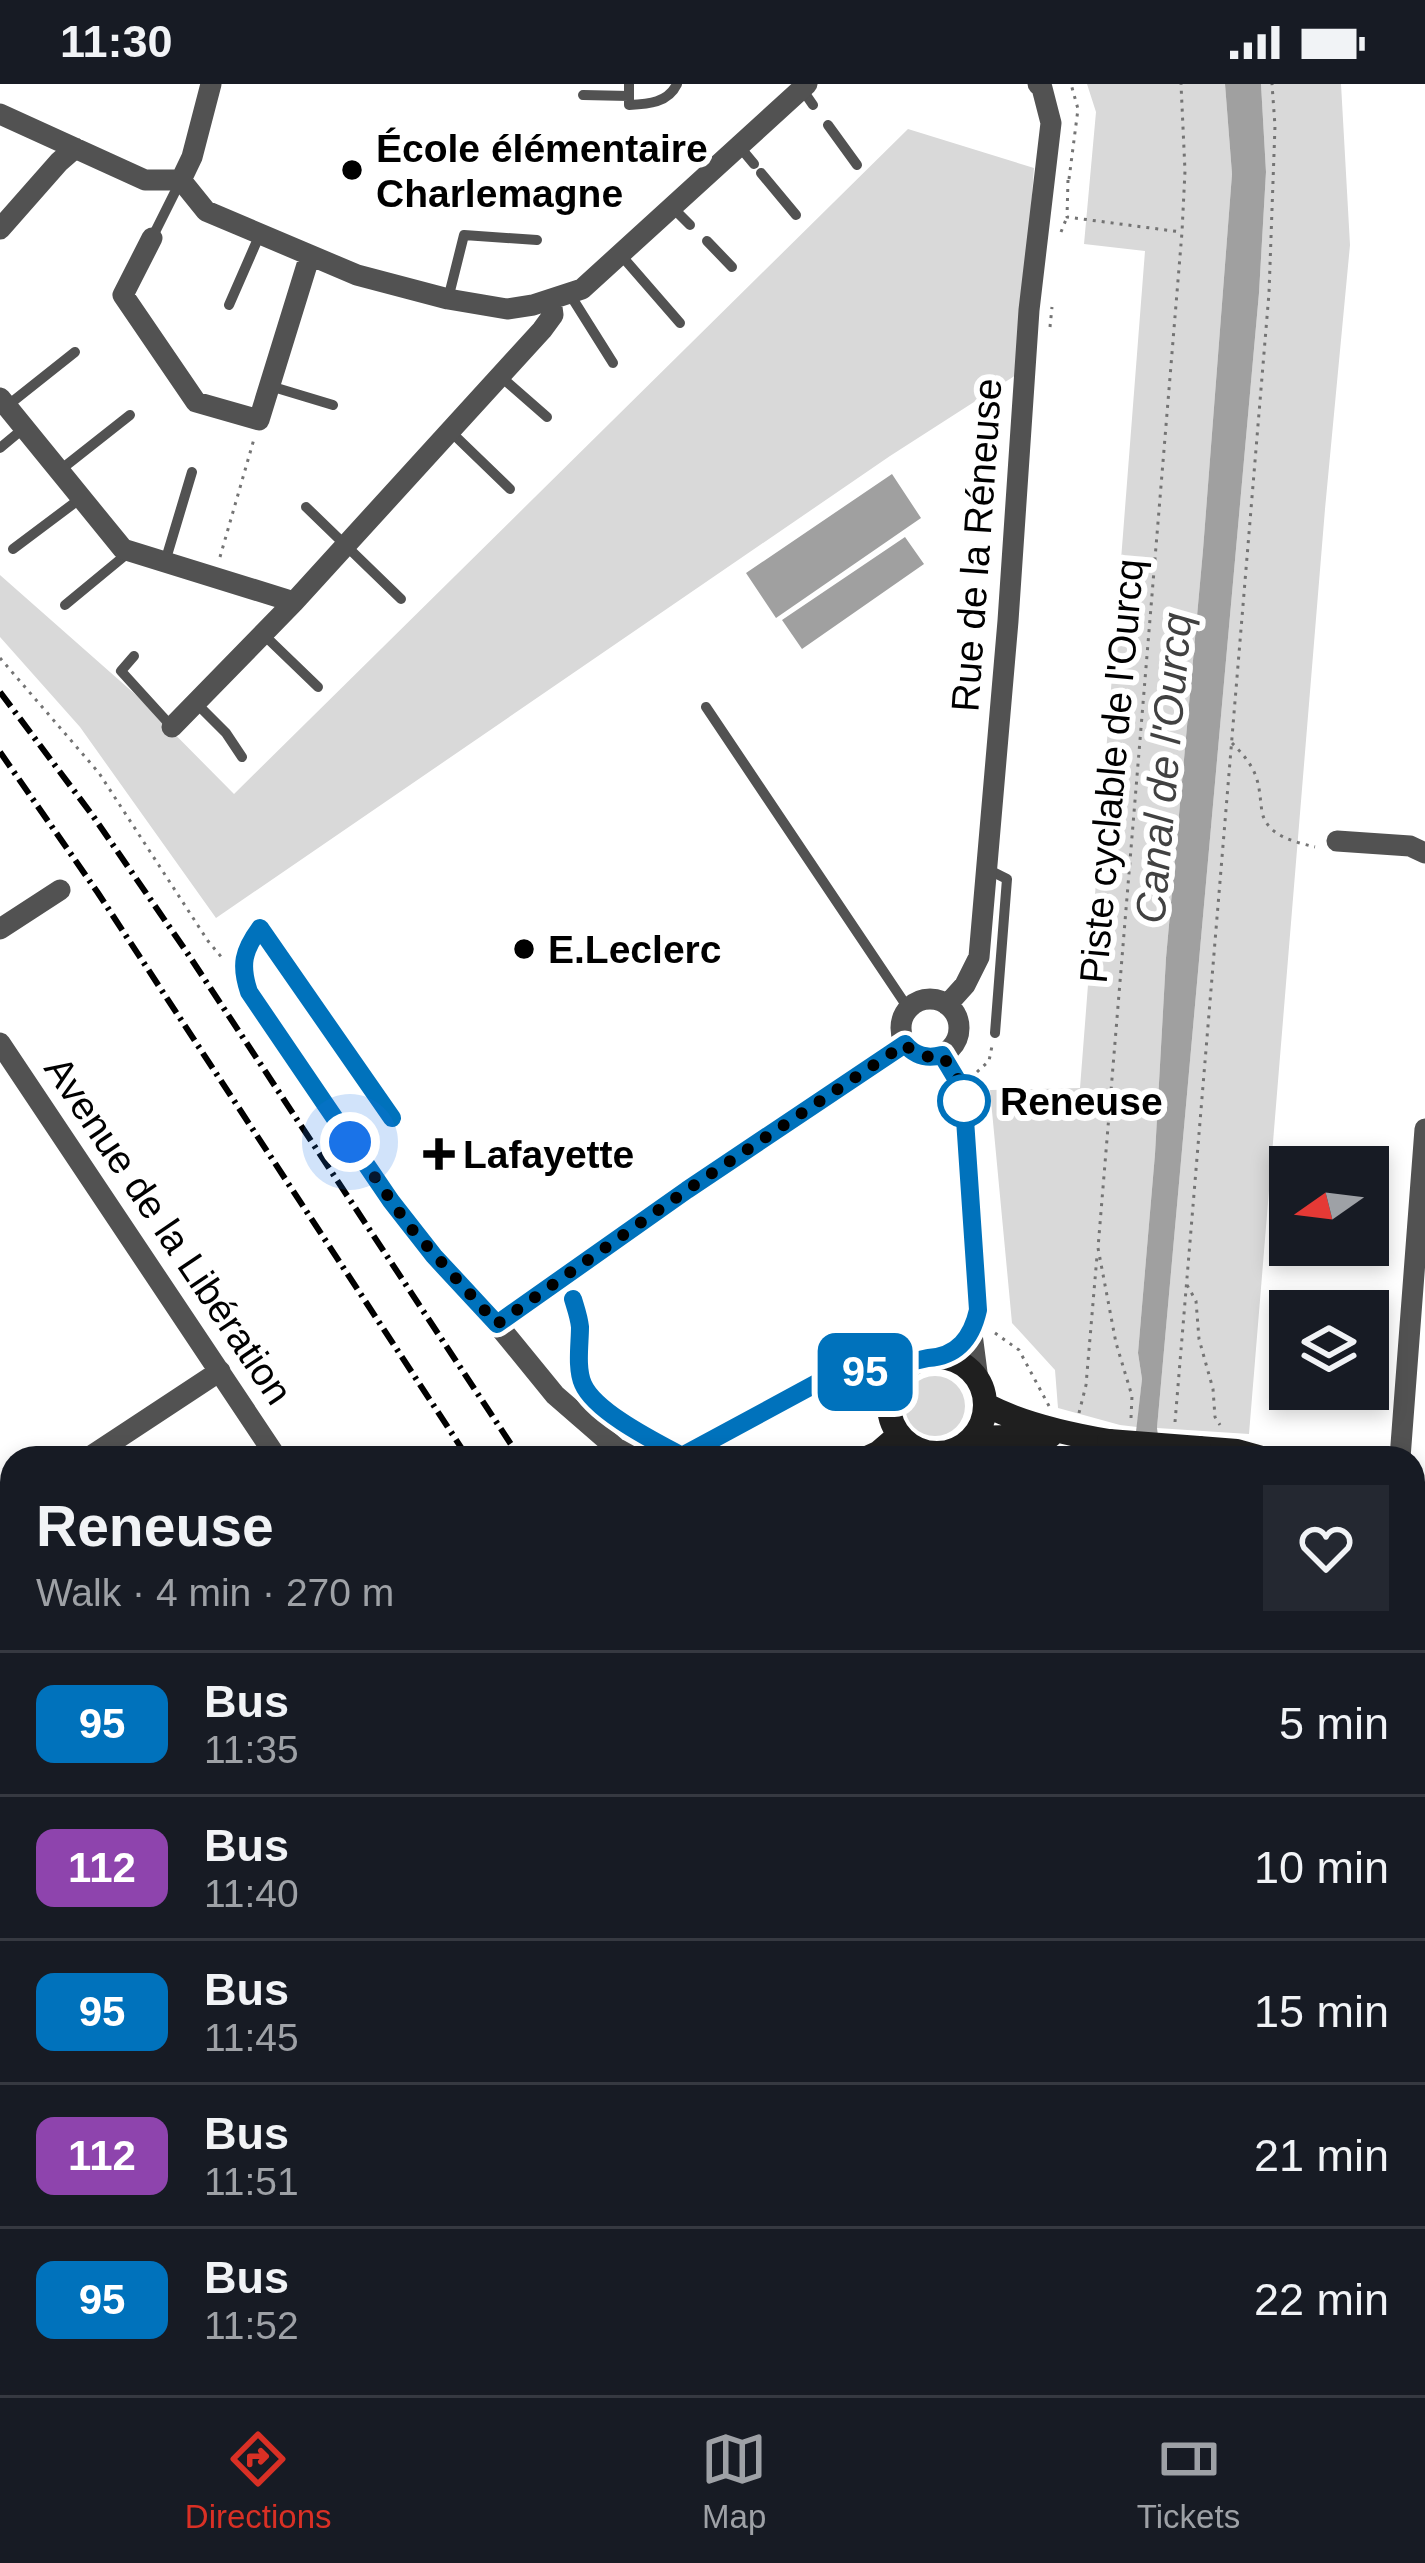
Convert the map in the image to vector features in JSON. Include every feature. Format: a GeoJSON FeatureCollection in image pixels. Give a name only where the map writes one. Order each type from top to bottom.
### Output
{"type":"FeatureCollection","features":[{"type":"Feature","properties":{"kind":"street"},"geometry":{"type":"LineString","coordinates":[[181,180],[192,157],[211,84]]}},
{"type":"Feature","properties":{"kind":"street","name":"Rue de la Réneuse"},"geometry":{"type":"LineString","coordinates":[[947,1005],[979,957],[1029,310],[1051,123],[1038,84]]}},
{"type":"Feature","properties":{"kind":"street"},"geometry":{"type":"LineString","coordinates":[[181,180],[206,212],[357,275],[507,309],[582,289],[672,207],[751,161],[808,93]]}},
{"type":"Feature","properties":{"kind":"street"},"geometry":{"type":"LineString","coordinates":[[0,114],[145,180],[181,180]]}},
{"type":"Feature","properties":{"kind":"street"},"geometry":{"type":"LineString","coordinates":[[0,230],[75,148]]}},
{"type":"Feature","properties":{"kind":"street"},"geometry":{"type":"LineString","coordinates":[[152,238],[124,295],[196,402],[259,420],[310,255]]}},
{"type":"Feature","properties":{"kind":"street"},"geometry":{"type":"LineString","coordinates":[[172,728],[542,330],[560,297]]}},
{"type":"Feature","properties":{"kind":"street"},"geometry":{"type":"LineString","coordinates":[[507,309],[526,346]]}},
{"type":"Feature","properties":{"kind":"street"},"geometry":{"type":"LineString","coordinates":[[4,402],[123,549],[294,602]]}},
{"type":"Feature","properties":{"kind":"street"},"geometry":{"type":"LineString","coordinates":[[1337,841],[1410,846],[1425,853]]}},
{"type":"Feature","properties":{"kind":"street"},"geometry":{"type":"LineString","coordinates":[[0,928],[60,890]]}},
{"type":"Feature","properties":{"kind":"street"},"geometry":{"type":"LineString","coordinates":[[392,1118],[260,928],[245,947],[242,962],[249,992],[373,1176],[434,1256],[555,1395],[614,1446]]}},
{"type":"Feature","properties":{"kind":"street"},"geometry":{"type":"LineString","coordinates":[[923,1000],[947,1005],[959,1031],[942,1055],[926,1057],[905,1044],[901,1026],[908,1008],[923,1000]]}},
{"type":"Feature","properties":{"kind":"street","name":"Avenue de la Libération"},"geometry":{"type":"LineString","coordinates":[[0,1042],[269,1446]]}},
{"type":"Feature","properties":{"kind":"street"},"geometry":{"type":"LineString","coordinates":[[942,1055],[963,1090],[983,1333],[983,1421],[973,1438],[960,1446]]}},
{"type":"Feature","properties":{"kind":"street"},"geometry":{"type":"LineString","coordinates":[[1401,1446],[1425,1129]]}},
{"type":"Feature","properties":{"kind":"street"},"geometry":{"type":"LineString","coordinates":[[943,1357],[983,1333]]}},
{"type":"Feature","properties":{"kind":"street"},"geometry":{"type":"LineString","coordinates":[[700,1446],[817,1383],[943,1357],[969,1369],[982,1392],[1005,1415],[1186,1446]]}},
{"type":"Feature","properties":{"kind":"street"},"geometry":{"type":"LineString","coordinates":[[889,1411],[893,1384],[914,1363]]}},
{"type":"Feature","properties":{"kind":"street"},"geometry":{"type":"LineString","coordinates":[[106,1446],[220,1371]]}},
{"type":"Feature","properties":{"kind":"street"},"geometry":{"type":"LineString","coordinates":[[851,1375],[889,1411],[898,1435],[911,1446]]}},
{"type":"Feature","properties":{"kind":"street"},"geometry":{"type":"LineString","coordinates":[[1034,1446],[1077,1427]]}},
{"type":"Feature","properties":{"kind":"street"},"geometry":{"type":"LineString","coordinates":[[886,1446],[898,1435]]}},
{"type":"Feature","properties":{"kind":"street"},"geometry":{"type":"LineString","coordinates":[[973,1438],[1025,1446]]}},
{"type":"Feature","properties":{"kind":"lane"},"geometry":{"type":"LineString","coordinates":[[583,95],[662,100],[677,84]]}},
{"type":"Feature","properties":{"kind":"lane"},"geometry":{"type":"LineString","coordinates":[[829,125],[857,164]]}},
{"type":"Feature","properties":{"kind":"lane"},"geometry":{"type":"LineString","coordinates":[[751,161],[796,215]]}},
{"type":"Feature","properties":{"kind":"lane"},"geometry":{"type":"LineString","coordinates":[[152,238],[181,180]]}},
{"type":"Feature","properties":{"kind":"lane"},"geometry":{"type":"LineString","coordinates":[[672,207],[690,225]]}},
{"type":"Feature","properties":{"kind":"lane"},"geometry":{"type":"LineString","coordinates":[[229,305],[260,234]]}},
{"type":"Feature","properties":{"kind":"lane"},"geometry":{"type":"LineString","coordinates":[[448,299],[464,235],[537,240]]}},
{"type":"Feature","properties":{"kind":"lane"},"geometry":{"type":"LineString","coordinates":[[706,241],[732,267]]}},
{"type":"Feature","properties":{"kind":"lane"},"geometry":{"type":"LineString","coordinates":[[620,254],[680,323]]}},
{"type":"Feature","properties":{"kind":"lane"},"geometry":{"type":"LineString","coordinates":[[560,297],[613,363]]}},
{"type":"Feature","properties":{"kind":"lane"},"geometry":{"type":"LineString","coordinates":[[4,402],[75,352]]}},
{"type":"Feature","properties":{"kind":"lane"},"geometry":{"type":"LineString","coordinates":[[499,376],[547,417]]}},
{"type":"Feature","properties":{"kind":"lane"},"geometry":{"type":"LineString","coordinates":[[270,386],[333,405]]}},
{"type":"Feature","properties":{"kind":"lane"},"geometry":{"type":"LineString","coordinates":[[59,471],[130,415]]}},
{"type":"Feature","properties":{"kind":"lane"},"geometry":{"type":"LineString","coordinates":[[0,448],[25,428]]}},
{"type":"Feature","properties":{"kind":"lane"},"geometry":{"type":"LineString","coordinates":[[450,431],[510,488]]}},
{"type":"Feature","properties":{"kind":"lane"},"geometry":{"type":"LineString","coordinates":[[165,562],[192,472]]}},
{"type":"Feature","properties":{"kind":"lane"},"geometry":{"type":"LineString","coordinates":[[13,549],[81,498]]}},
{"type":"Feature","properties":{"kind":"lane"},"geometry":{"type":"LineString","coordinates":[[306,506],[401,599]]}},
{"type":"Feature","properties":{"kind":"lane"},"geometry":{"type":"LineString","coordinates":[[65,605],[130,551]]}},
{"type":"Feature","properties":{"kind":"lane"},"geometry":{"type":"LineString","coordinates":[[263,634],[318,688]]}},
{"type":"Feature","properties":{"kind":"lane"},"geometry":{"type":"LineString","coordinates":[[134,656],[121,671],[172,728]]}},
{"type":"Feature","properties":{"kind":"lane"},"geometry":{"type":"LineString","coordinates":[[196,703],[242,757]]}},
{"type":"Feature","properties":{"kind":"lane"},"geometry":{"type":"LineString","coordinates":[[706,706],[908,1008]]}},
{"type":"Feature","properties":{"kind":"lane"},"geometry":{"type":"LineString","coordinates":[[986,869],[1007,879],[995,1033]]}},
{"type":"Feature","properties":{"kind":"lane"},"geometry":{"type":"LineString","coordinates":[[497,1324],[905,1044]]}},
{"type":"Feature","properties":{"kind":"lane"},"geometry":{"type":"LineString","coordinates":[[562,1276],[580,1321],[583,1384],[602,1406],[661,1446]]}},
{"type":"Feature","properties":{"kind":"lane"},"geometry":{"type":"LineString","coordinates":[[1425,1694],[1425,1770]]}},
{"type":"Feature","properties":{"kind":"path"},"geometry":{"type":"LineString","coordinates":[[1071,84],[1078,110],[1067,218],[1182,232]]}},
{"type":"Feature","properties":{"kind":"path","name":"Piste cyclable de l'Ourcq"},"geometry":{"type":"LineString","coordinates":[[1119,1436],[1132,1396],[1098,1248],[1182,232],[1185,171],[1180,84]]}},
{"type":"Feature","properties":{"kind":"path"},"geometry":{"type":"LineString","coordinates":[[1174,1436],[1269,293],[1272,84]]}},
{"type":"Feature","properties":{"kind":"path"},"geometry":{"type":"LineString","coordinates":[[1043,173],[1069,181]]}},
{"type":"Feature","properties":{"kind":"path"},"geometry":{"type":"LineString","coordinates":[[214,577],[259,420]]}},
{"type":"Feature","properties":{"kind":"path"},"geometry":{"type":"LineString","coordinates":[[0,658],[99,773],[222,959],[242,962]]}},
{"type":"Feature","properties":{"kind":"path"},"geometry":{"type":"LineString","coordinates":[[1231,741],[1257,778],[1263,818],[1270,829],[1327,850],[1337,841]]}},
{"type":"Feature","properties":{"kind":"path"},"geometry":{"type":"LineString","coordinates":[[976,1072],[988,1061],[995,1033]]}},
{"type":"Feature","properties":{"kind":"path"},"geometry":{"type":"LineString","coordinates":[[1077,1427],[1086,1385],[1098,1248]]}},
{"type":"Feature","properties":{"kind":"path"},"geometry":{"type":"LineString","coordinates":[[1186,1284],[1196,1301],[1198,1339],[1213,1389],[1215,1417],[1242,1446]]}},
{"type":"Feature","properties":{"kind":"path"},"geometry":{"type":"LineString","coordinates":[[983,1333],[1019,1350],[1055,1414]]}},
{"type":"Feature","properties":{"kind":"shaded area"},"geometry":{"type":"Polygon","coordinates":[[[1087,84],[1225,84],[1232,174],[1166,958],[1137,1427],[1058,1408],[1055,1370],[1012,1323],[990,1090],[1080,1088],[1145,251],[1084,244],[1096,112],[1087,84]]]}},
{"type":"Feature","properties":{"kind":"shaded area"},"geometry":{"type":"Polygon","coordinates":[[[1225,84],[1261,84],[1266,172],[1259,293],[1157,1428],[1159,1446],[1134,1446],[1166,958],[1232,174],[1225,84]]]}},
{"type":"Feature","properties":{"kind":"shaded area"},"geometry":{"type":"Polygon","coordinates":[[[1261,84],[1341,84],[1350,245],[1273,1146],[1269,1146],[1249,1434],[1157,1428],[1266,172],[1261,84]]]}},
{"type":"Feature","properties":{"kind":"shaded area"},"geometry":{"type":"Polygon","coordinates":[[[908,129],[1034,168],[1019,373],[890,456],[216,918],[80,727],[0,637],[0,575],[136,695],[234,794],[908,129]]]}},
{"type":"Feature","properties":{"kind":"shaded area"},"geometry":{"type":"Polygon","coordinates":[[[892,474],[921,518],[776,618],[746,573],[892,474]]]}},
{"type":"Feature","properties":{"kind":"shaded area"},"geometry":{"type":"Polygon","coordinates":[[[905,537],[924,564],[802,649],[782,620],[905,537]]]}},
{"type":"Feature","properties":{"kind":"shaded area"},"geometry":{"type":"Polygon","coordinates":[[[935,1376],[956,1385],[965,1406],[956,1427],[935,1436],[914,1427],[905,1406],[914,1385],[935,1376]]]}},
{"type":"Feature","properties":{"kind":"railway"},"geometry":{"type":"LineString","coordinates":[[0,692],[186,951],[512,1446]]}},
{"type":"Feature","properties":{"kind":"railway"},"geometry":{"type":"LineString","coordinates":[[0,752],[98,893],[460,1446]]}},
{"type":"Feature","properties":{"kind":"bus line","name":"95"},"geometry":{"type":"LineString","coordinates":[[392,1118],[260,928],[245,947],[242,962],[249,992],[391,1201],[497,1324],[905,1044],[926,1057],[942,1055],[963,1090],[978,1287],[972,1334],[943,1357],[817,1383],[700,1446]]}},
{"type":"Feature","properties":{"kind":"bus line","name":"95"},"geometry":{"type":"LineString","coordinates":[[573,1299],[580,1321],[583,1384],[602,1406],[663,1446]]}},
{"type":"Feature","properties":{"kind":"place","name":"École élémentaire Charlemagne"},"geometry":{"type":"Point","coordinates":[352,170]}},
{"type":"Feature","properties":{"kind":"place","name":"E.Leclerc"},"geometry":{"type":"Point","coordinates":[524,949]}},
{"type":"Feature","properties":{"kind":"place","name":"Reneuse"},"geometry":{"type":"Point","coordinates":[964,1101]}},
{"type":"Feature","properties":{"kind":"place","name":"Lafayette"},"geometry":{"type":"Point","coordinates":[439,1154]}},
{"type":"Feature","properties":{"kind":"route"},"geometry":{"type":"LineString","coordinates":[[350,1142],[409,1226],[497,1324],[905,1044],[926,1057],[942,1055],[958,1079],[964,1101]]}},
{"type":"Feature","properties":{"kind":"water label","name":"Canal de l'Ourcq"},"geometry":{"type":"Point","coordinates":[1163,768]}}]}
